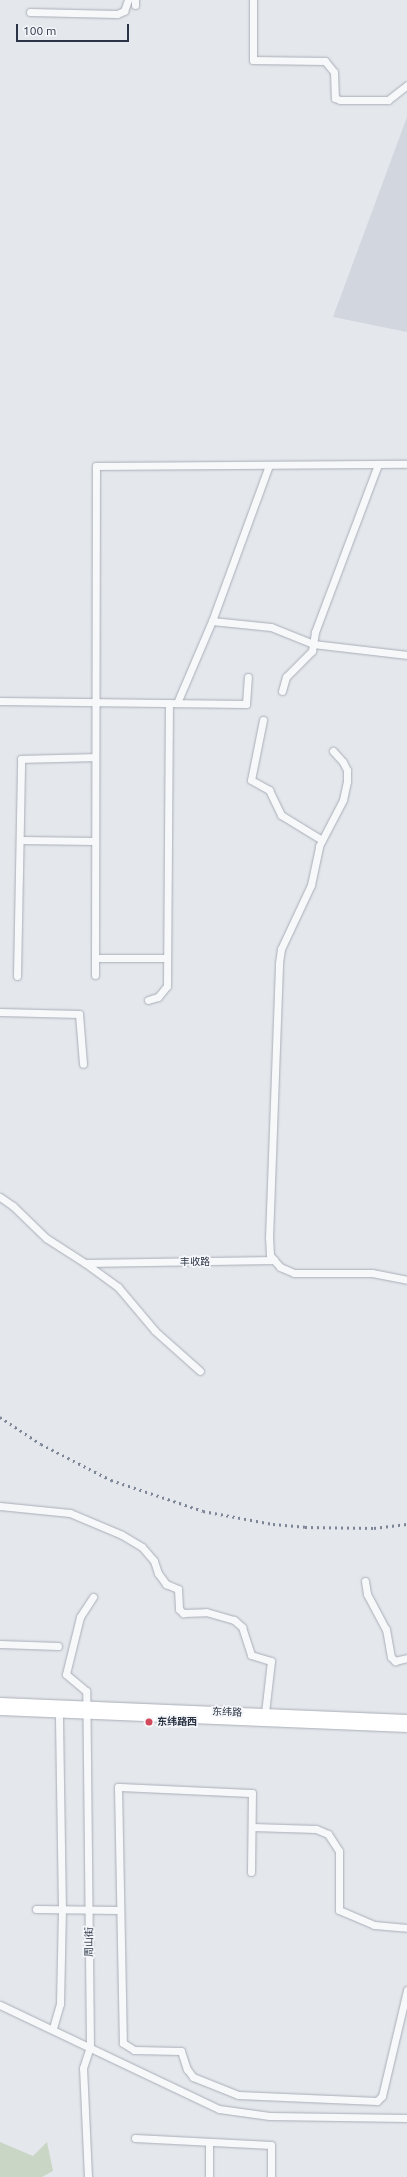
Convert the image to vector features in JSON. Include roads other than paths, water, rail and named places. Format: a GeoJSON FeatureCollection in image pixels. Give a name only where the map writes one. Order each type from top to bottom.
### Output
{"type":"FeatureCollection","features":[{"type":"Feature","properties":{"kind":"main road","name":"东纬路"},"geometry":{"type":"LineString","coordinates":[[0,1702],[59,1709]]}},
{"type":"Feature","properties":{"kind":"main road","name":"东纬路"},"geometry":{"type":"LineString","coordinates":[[0,1710],[86,1710],[407,1726]]}},
{"type":"Feature","properties":{"kind":"main road","name":"东纬路"},"geometry":{"type":"LineString","coordinates":[[86,1710],[265,1713],[407,1719]]}},
{"type":"Feature","properties":{"kind":"street"},"geometry":{"type":"LineString","coordinates":[[30,12],[117,14],[124,11],[128,0]]}},
{"type":"Feature","properties":{"kind":"street"},"geometry":{"type":"LineString","coordinates":[[253,0],[252,60],[325,61],[334,72],[335,98],[340,100],[388,100],[407,85]]}},
{"type":"Feature","properties":{"kind":"street"},"geometry":{"type":"LineString","coordinates":[[177,703],[212,621],[269,464]]}},
{"type":"Feature","properties":{"kind":"street"},"geometry":{"type":"LineString","coordinates":[[282,691],[286,676],[312,651],[313,644],[378,464]]}},
{"type":"Feature","properties":{"kind":"street"},"geometry":{"type":"LineString","coordinates":[[94,975],[96,466],[407,464]]}},
{"type":"Feature","properties":{"kind":"street"},"geometry":{"type":"LineString","coordinates":[[212,621],[271,627],[313,644],[407,655]]}},
{"type":"Feature","properties":{"kind":"street"},"geometry":{"type":"LineString","coordinates":[[0,701],[246,704],[248,676]]}},
{"type":"Feature","properties":{"kind":"street"},"geometry":{"type":"LineString","coordinates":[[148,1000],[158,997],[166,986],[169,703]]}},
{"type":"Feature","properties":{"kind":"street"},"geometry":{"type":"LineString","coordinates":[[263,720],[251,780],[269,790],[281,815],[322,840]]}},
{"type":"Feature","properties":{"kind":"street"},"geometry":{"type":"LineString","coordinates":[[333,751],[343,762],[347,781],[343,800],[322,840],[311,885],[281,949],[279,963],[269,1230],[270,1255],[280,1267],[294,1273],[372,1273],[407,1280]]}},
{"type":"Feature","properties":{"kind":"street"},"geometry":{"type":"LineString","coordinates":[[17,976],[21,759],[94,757]]}},
{"type":"Feature","properties":{"kind":"street"},"geometry":{"type":"LineString","coordinates":[[20,840],[94,841]]}},
{"type":"Feature","properties":{"kind":"street"},"geometry":{"type":"LineString","coordinates":[[94,958],[167,958]]}},
{"type":"Feature","properties":{"kind":"street"},"geometry":{"type":"LineString","coordinates":[[0,1012],[79,1014],[83,1064]]}},
{"type":"Feature","properties":{"kind":"street"},"geometry":{"type":"LineString","coordinates":[[0,1197],[13,1206],[46,1238],[85,1263],[118,1287],[155,1331],[200,1371]]}},
{"type":"Feature","properties":{"kind":"street","name":"丰收路"},"geometry":{"type":"LineString","coordinates":[[85,1263],[274,1260]]}},
{"type":"Feature","properties":{"kind":"street"},"geometry":{"type":"LineString","coordinates":[[0,1506],[70,1513],[122,1535],[142,1547],[154,1561],[158,1573],[166,1584],[178,1589],[179,1609],[183,1613],[206,1612],[234,1620],[242,1627],[251,1655],[271,1661],[265,1713]]}},
{"type":"Feature","properties":{"kind":"street"},"geometry":{"type":"LineString","coordinates":[[365,1581],[367,1594],[386,1629],[391,1657],[395,1661],[407,1658]]}},
{"type":"Feature","properties":{"kind":"street","name":"周山街"},"geometry":{"type":"LineString","coordinates":[[88,2177],[83,2068],[90,2047],[86,1691],[66,1674],[80,1617],[93,1597]]}},
{"type":"Feature","properties":{"kind":"street"},"geometry":{"type":"LineString","coordinates":[[0,1644],[58,1646]]}},
{"type":"Feature","properties":{"kind":"street"},"geometry":{"type":"LineString","coordinates":[[53,2028],[60,2004],[62,1910],[59,1709]]}},
{"type":"Feature","properties":{"kind":"street"},"geometry":{"type":"LineString","coordinates":[[251,1872],[253,1797],[248,1791],[118,1787],[119,1910],[123,2043],[134,2050],[181,2051],[187,2069],[193,2077],[238,2095],[377,2101],[382,2096],[407,1990]]}},
{"type":"Feature","properties":{"kind":"street"},"geometry":{"type":"LineString","coordinates":[[252,1827],[316,1829],[328,1834],[339,1851],[339,1910],[374,1925],[407,1928]]}},
{"type":"Feature","properties":{"kind":"street"},"geometry":{"type":"LineString","coordinates":[[36,1910],[119,1910]]}},
{"type":"Feature","properties":{"kind":"street"},"geometry":{"type":"LineString","coordinates":[[0,2005],[53,2028],[219,2109],[270,2116],[407,2118]]}},
{"type":"Feature","properties":{"kind":"street"},"geometry":{"type":"LineString","coordinates":[[136,2138],[271,2145],[271,2177]]}},
{"type":"Feature","properties":{"kind":"street"},"geometry":{"type":"LineString","coordinates":[[209,2142],[209,2177]]}},
{"type":"Feature","properties":{"kind":"railway"},"geometry":{"type":"LineString","coordinates":[[0,1417],[41,1444],[111,1480],[203,1511],[273,1524],[305,1527],[374,1528],[407,1524]]}},
{"type":"Feature","properties":{"kind":"place","name":"东纬路西"},"geometry":{"type":"Point","coordinates":[149,1722]}}]}
